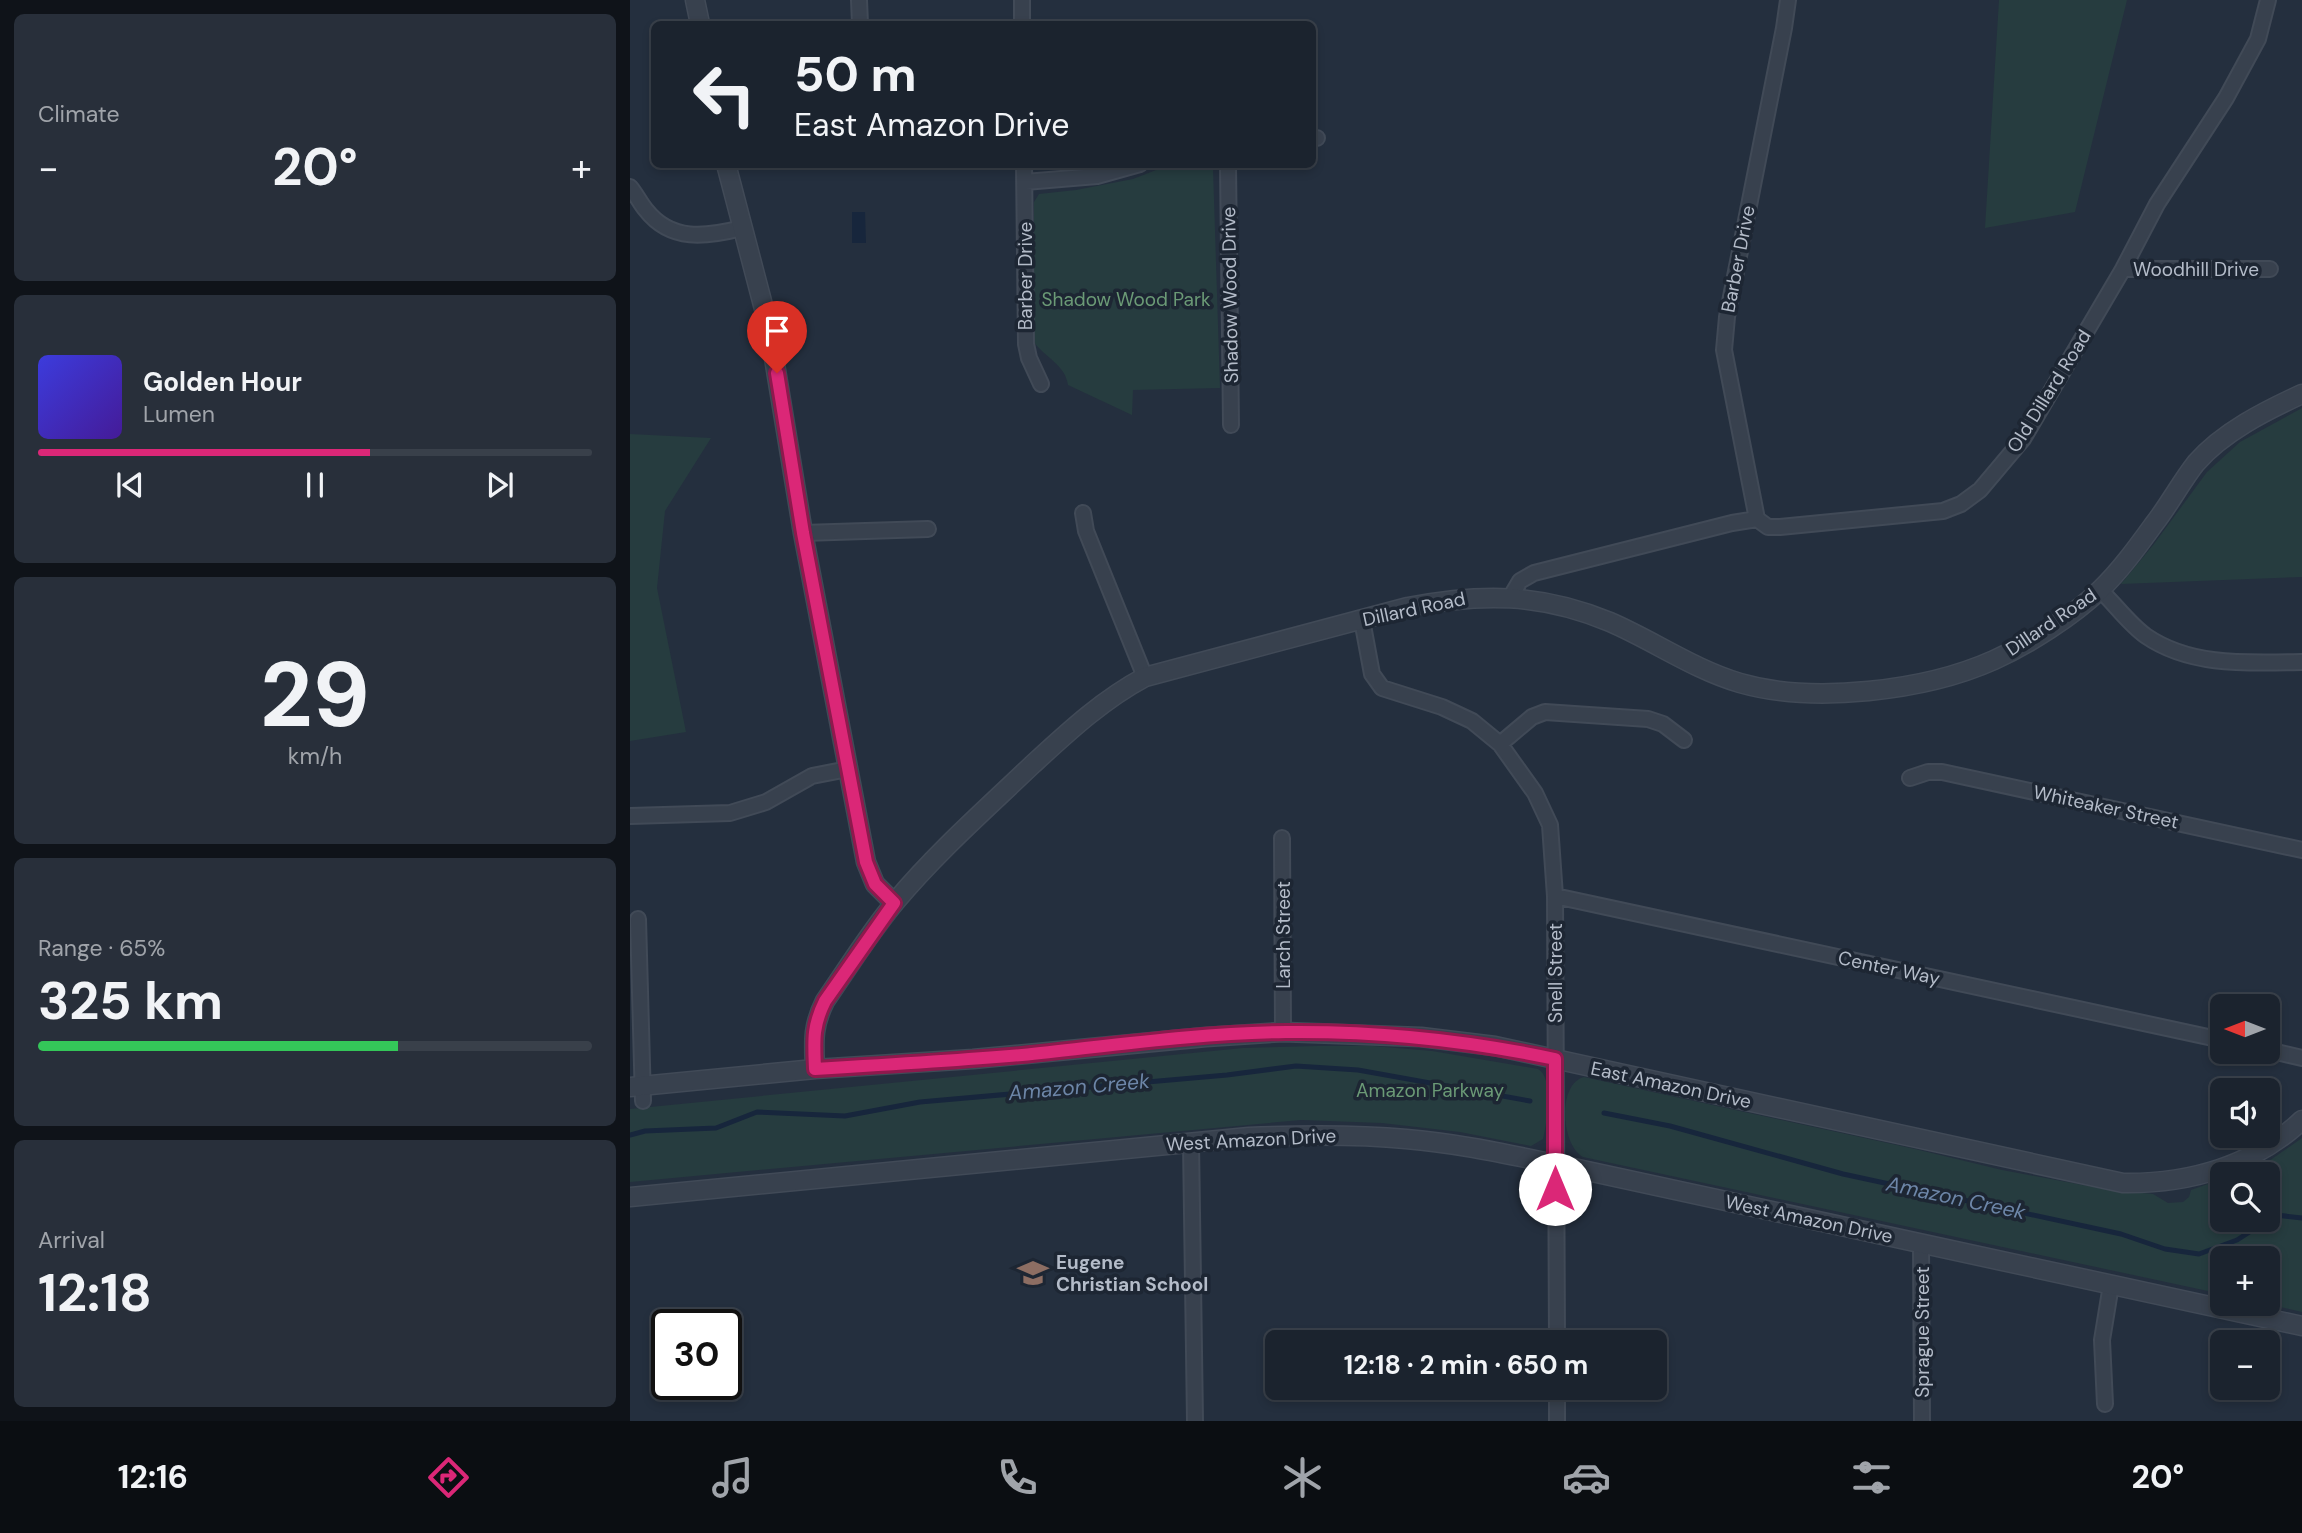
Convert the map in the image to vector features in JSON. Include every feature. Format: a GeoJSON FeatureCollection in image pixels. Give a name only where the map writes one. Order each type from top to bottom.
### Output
{"type":"FeatureCollection","features":[{"type":"Feature","properties":{"kind":"street"},"geometry":{"type":"LineString","coordinates":[[695,0],[699,21]]}},
{"type":"Feature","properties":{"kind":"street"},"geometry":{"type":"LineString","coordinates":[[859,0],[859,21]]}},
{"type":"Feature","properties":{"kind":"street"},"geometry":{"type":"LineString","coordinates":[[1022,0],[1022,21]]}},
{"type":"Feature","properties":{"kind":"street","name":"Barber Drive"},"geometry":{"type":"LineString","coordinates":[[1756,519],[1724,350],[1727,317],[1788,0]]}},
{"type":"Feature","properties":{"kind":"street","name":"Old Dillard Road"},"geometry":{"type":"LineString","coordinates":[[1510,598],[1520,581],[1534,573],[1732,523],[1756,519],[1768,527],[1780,527],[1926,513],[1961,504],[1980,490],[2023,439],[2123,269],[2157,204],[2232,87],[2258,39],[2268,0]]}},
{"type":"Feature","properties":{"kind":"street"},"geometry":{"type":"LineString","coordinates":[[727,168],[769,328],[803,533],[870,874],[875,884],[894,903]]}},
{"type":"Feature","properties":{"kind":"street","name":"Barber Drive"},"geometry":{"type":"LineString","coordinates":[[1024,168],[1026,344],[1028,358],[1041,384]]}},
{"type":"Feature","properties":{"kind":"street"},"geometry":{"type":"LineString","coordinates":[[1025,182],[1097,176],[1126,168]]}},
{"type":"Feature","properties":{"kind":"street","name":"Shadow Wood Drive"},"geometry":{"type":"LineString","coordinates":[[1228,168],[1231,425]]}},
{"type":"Feature","properties":{"kind":"street"},"geometry":{"type":"LineString","coordinates":[[630,187],[653,218],[682,234],[704,236],[742,228]]}},
{"type":"Feature","properties":{"kind":"street","name":"Woodhill Drive"},"geometry":{"type":"LineString","coordinates":[[2123,269],[2270,269]]}},
{"type":"Feature","properties":{"kind":"street","name":"Dillard Road"},"geometry":{"type":"LineString","coordinates":[[815,1069],[813,1036],[825,1001],[894,903],[951,842],[1097,707],[1120,690],[1146,677],[1408,607],[1452,598],[1510,598],[1555,605],[1611,623],[1691,663],[1739,683],[1763,688],[1814,692],[1908,686],[1963,672],[2025,644],[2100,590],[2154,525],[2197,462],[2232,433],[2270,409],[2302,394]]}},
{"type":"Feature","properties":{"kind":"street"},"geometry":{"type":"LineString","coordinates":[[1083,513],[1086,531],[1146,677]]}},
{"type":"Feature","properties":{"kind":"street"},"geometry":{"type":"LineString","coordinates":[[803,533],[928,530]]}},
{"type":"Feature","properties":{"kind":"street"},"geometry":{"type":"LineString","coordinates":[[2100,590],[2144,635],[2175,652],[2221,661],[2302,662]]}},
{"type":"Feature","properties":{"kind":"street","name":"Snell Street"},"geometry":{"type":"LineString","coordinates":[[1362,620],[1372,674],[1382,688],[1442,707],[1472,721],[1500,744],[1544,808],[1553,844],[1555,896],[1557,1330]]}},
{"type":"Feature","properties":{"kind":"street"},"geometry":{"type":"LineString","coordinates":[[1500,744],[1532,717],[1545,712],[1648,719],[1663,724],[1684,740]]}},
{"type":"Feature","properties":{"kind":"street"},"geometry":{"type":"LineString","coordinates":[[630,817],[730,813],[766,802],[812,776],[848,769]]}},
{"type":"Feature","properties":{"kind":"street","name":"Whiteaker Street"},"geometry":{"type":"LineString","coordinates":[[1910,778],[1928,772],[1942,772],[2302,850]]}},
{"type":"Feature","properties":{"kind":"street","name":"Larch Street"},"geometry":{"type":"LineString","coordinates":[[1282,838],[1283,1032]]}},
{"type":"Feature","properties":{"kind":"street","name":"Center Way"},"geometry":{"type":"LineString","coordinates":[[1555,896],[2210,1037]]}},
{"type":"Feature","properties":{"kind":"street","name":"East Amazon Drive"},"geometry":{"type":"LineString","coordinates":[[638,919],[638,1091],[815,1069],[973,1059],[1283,1032],[1421,1037],[1495,1046],[2123,1183],[2170,1181],[2221,1169],[2269,1148],[2302,1121]]}},
{"type":"Feature","properties":{"kind":"street"},"geometry":{"type":"LineString","coordinates":[[2280,1053],[2302,1058]]}},
{"type":"Feature","properties":{"kind":"street","name":"West Amazon Drive"},"geometry":{"type":"LineString","coordinates":[[630,1198],[1248,1137],[1351,1135],[1458,1145],[1555,1164],[2302,1326]]}},
{"type":"Feature","properties":{"kind":"street"},"geometry":{"type":"LineString","coordinates":[[1191,1143],[1195,1421]]}},
{"type":"Feature","properties":{"kind":"street","name":"Sprague Street"},"geometry":{"type":"LineString","coordinates":[[1921,1243],[1922,1421]]}},
{"type":"Feature","properties":{"kind":"street"},"geometry":{"type":"LineString","coordinates":[[2105,1404],[2102,1340],[2111,1285]]}},
{"type":"Feature","properties":{"kind":"street"},"geometry":{"type":"LineString","coordinates":[[1557,1400],[1557,1421]]}},
{"type":"Feature","properties":{"kind":"green space"},"geometry":{"type":"Polygon","coordinates":[[[1999,0],[2127,0],[2075,212],[1985,228],[1999,0]]]}},
{"type":"Feature","properties":{"kind":"green space","name":"Shadow Wood Park"},"geometry":{"type":"Polygon","coordinates":[[[1161,168],[1213,168],[1220,388],[1133,390],[1132,415],[1068,385],[1059,366],[1034,342],[1034,202],[1039,194],[1133,179],[1161,168]]]}},
{"type":"Feature","properties":{"kind":"green space"},"geometry":{"type":"Polygon","coordinates":[[[2302,408],[2302,577],[2121,584],[2207,472],[2240,442],[2302,408]]]}},
{"type":"Feature","properties":{"kind":"green space"},"geometry":{"type":"Polygon","coordinates":[[[630,434],[711,438],[665,511],[657,588],[686,732],[630,741],[630,434]]]}},
{"type":"Feature","properties":{"kind":"green space","name":"Amazon Parkway"},"geometry":{"type":"Polygon","coordinates":[[[1373,1046],[1432,1051],[1538,1069],[1543,1074],[1548,1091],[1543,1139],[1531,1146],[1460,1132],[1382,1123],[1301,1120],[630,1182],[630,1109],[1243,1048],[1373,1046]]]}},
{"type":"Feature","properties":{"kind":"green space"},"geometry":{"type":"Polygon","coordinates":[[[1584,1077],[2002,1170],[2104,1189],[2153,1194],[2168,1203],[2183,1202],[2189,1197],[2191,1190],[2210,1183],[2210,1232],[2280,1232],[2280,1162],[2267,1162],[2302,1138],[2302,1312],[2280,1307],[2280,1246],[2210,1246],[2210,1291],[1583,1157],[1570,1140],[1565,1115],[1569,1091],[1575,1082],[1584,1077]]]}},
{"type":"Feature","properties":{"kind":"water"},"geometry":{"type":"Polygon","coordinates":[[[852,212],[865,212],[866,243],[852,243],[852,212]]]}},
{"type":"Feature","properties":{"kind":"waterway","name":"Amazon Creek"},"geometry":{"type":"LineString","coordinates":[[630,1135],[645,1131],[716,1128],[757,1112],[845,1116],[920,1102],[1227,1075],[1296,1066],[1358,1070],[1530,1101]]}},
{"type":"Feature","properties":{"kind":"waterway","name":"Amazon Creek"},"geometry":{"type":"LineString","coordinates":[[1604,1113],[1670,1126],[1843,1174],[2121,1234],[2165,1249],[2199,1254],[2237,1240],[2276,1215],[2302,1218]]}},
{"type":"Feature","properties":{"kind":"place","name":"Eugene Christian School"},"geometry":{"type":"Point","coordinates":[1033,1273]}},
{"type":"Feature","properties":{"kind":"route"},"geometry":{"type":"LineString","coordinates":[[777,373],[803,533],[866,862],[875,884],[894,903],[825,1001],[813,1036],[815,1069],[973,1059],[1283,1032],[1346,1032],[1495,1046],[1555,1059],[1555,1189]]}}]}
